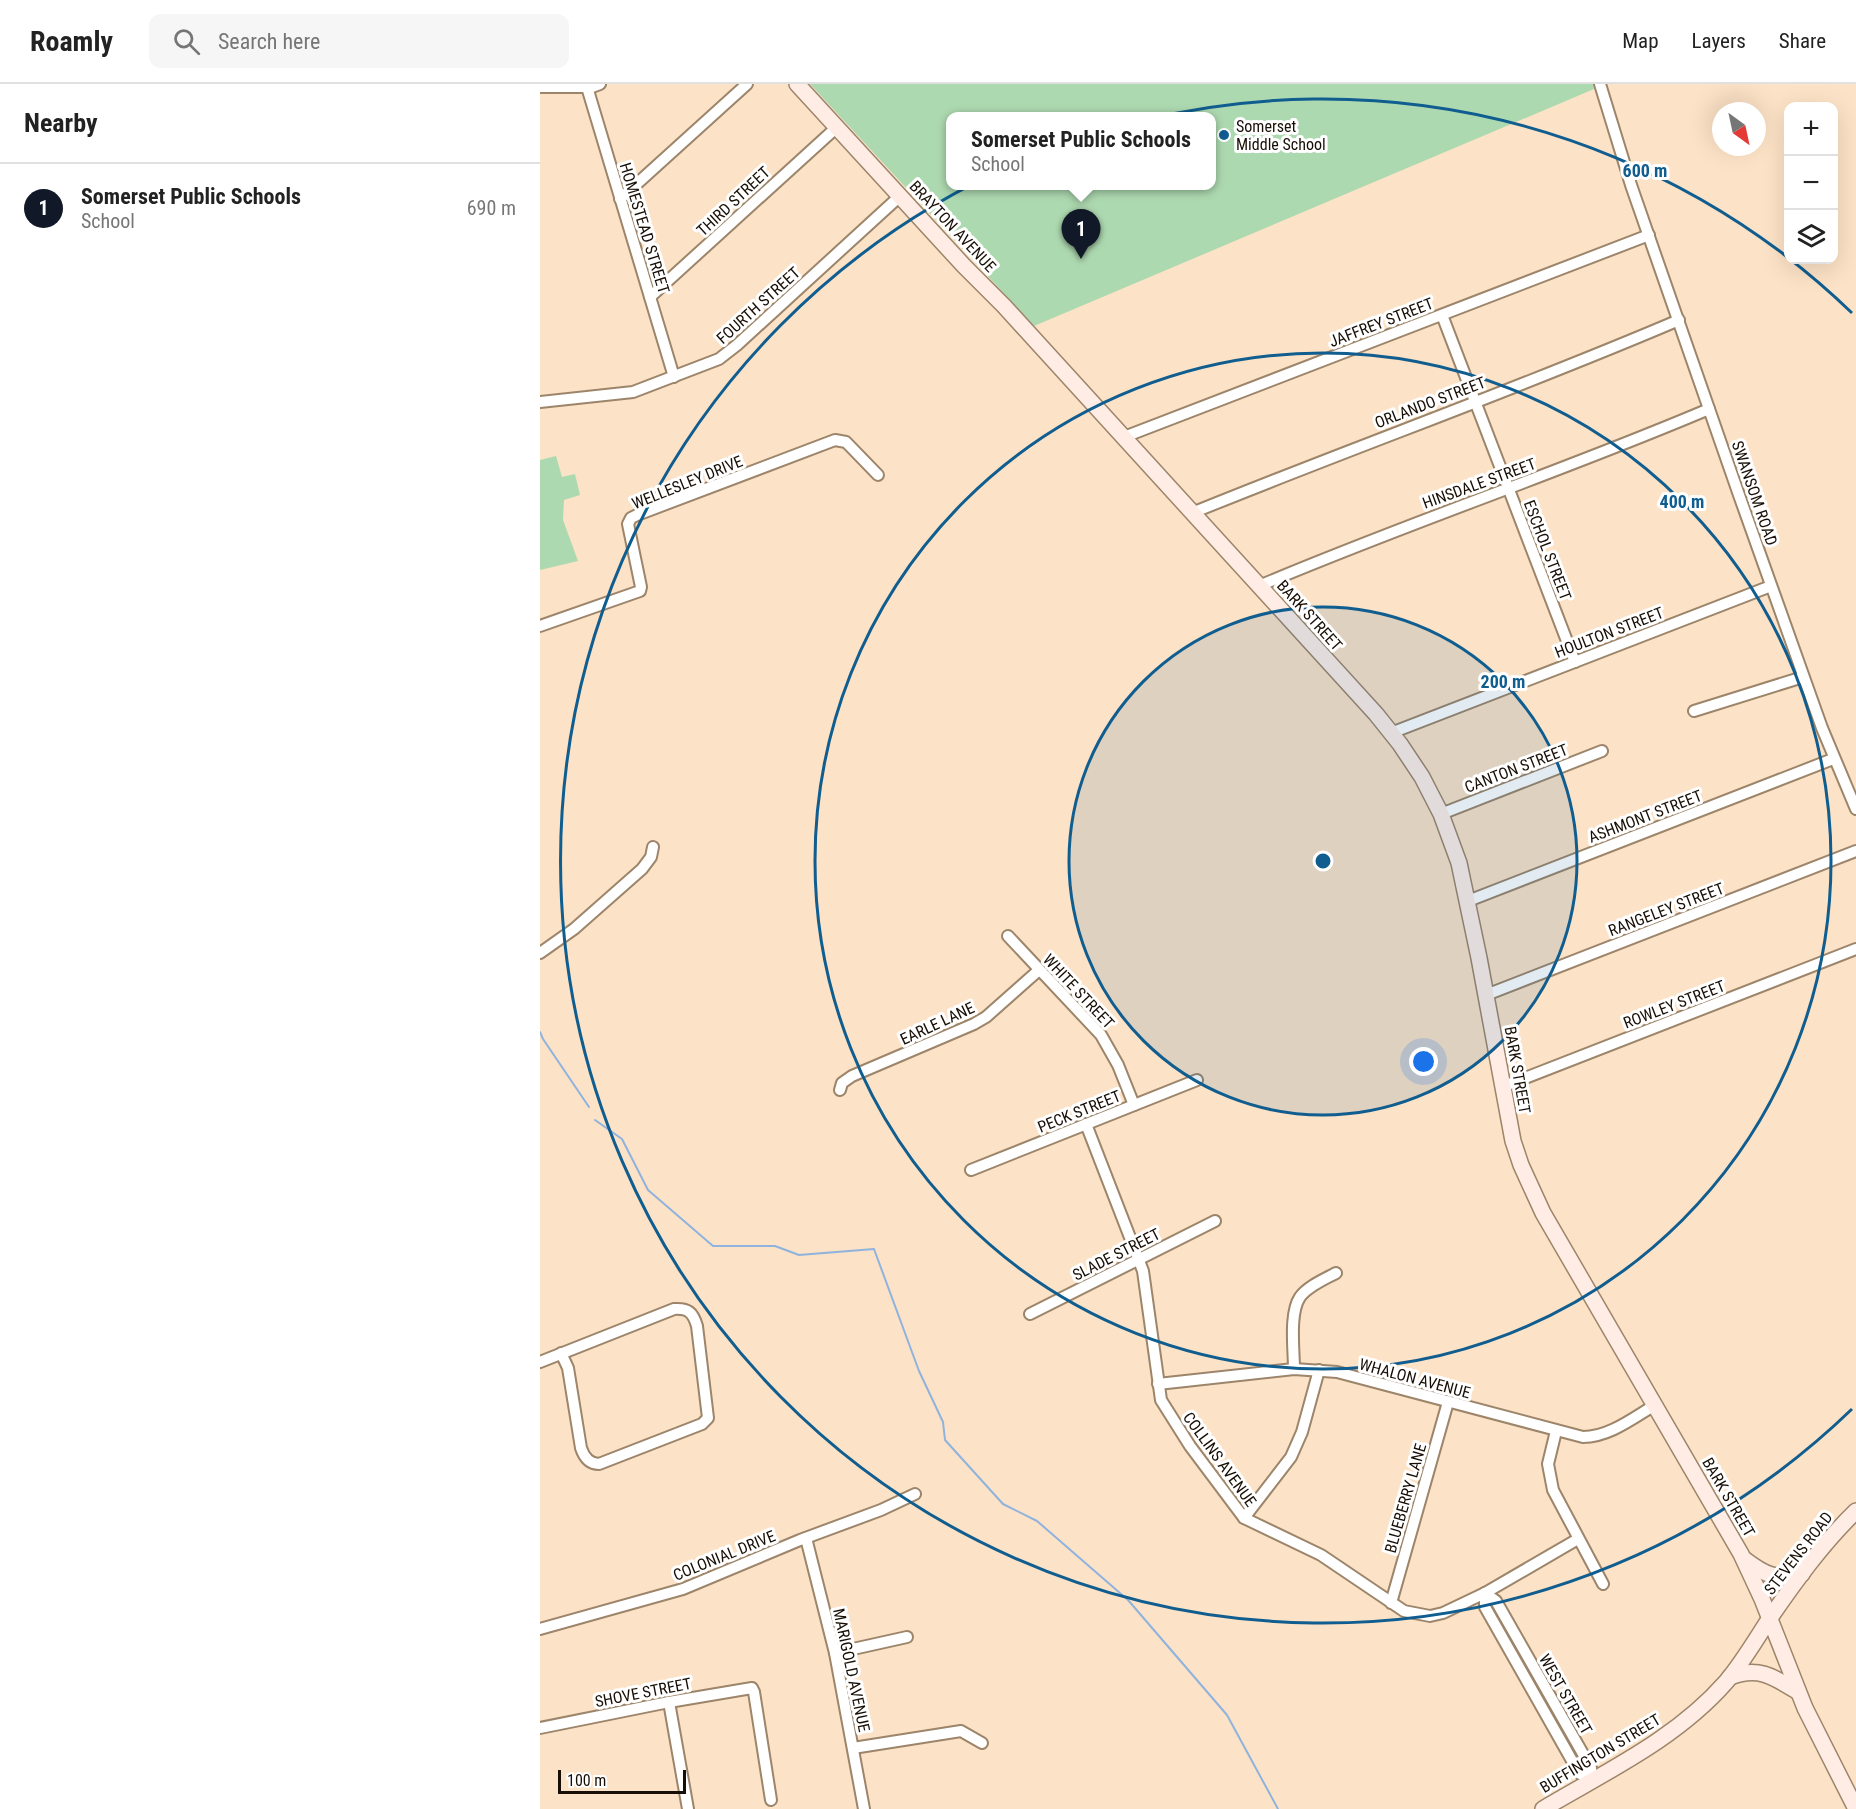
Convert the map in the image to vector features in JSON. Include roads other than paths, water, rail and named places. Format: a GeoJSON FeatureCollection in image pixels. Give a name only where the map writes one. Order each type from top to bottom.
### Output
{"type":"FeatureCollection","features":[{"type":"Feature","properties":{"kind":"main road","name":"BRAYTON AVENUE"},"geometry":{"type":"LineString","coordinates":[[797,84],[1083,393]]}},
{"type":"Feature","properties":{"kind":"main road","name":"BARK STREET"},"geometry":{"type":"LineString","coordinates":[[1083,393],[1391,733],[1419,772],[1441,813],[1452,842],[1468,901],[1502,1088],[1513,1141],[1521,1166],[1535,1196],[1742,1557],[1798,1692],[1856,1809]]}},
{"type":"Feature","properties":{"kind":"main road","name":"STEVENS ROAD"},"geometry":{"type":"LineString","coordinates":[[1769,1620],[1816,1554],[1856,1511]]}},
{"type":"Feature","properties":{"kind":"main road"},"geometry":{"type":"LineString","coordinates":[[1742,1557],[1770,1575],[1787,1577],[1802,1574]]}},
{"type":"Feature","properties":{"kind":"main road","name":"BUFFINGTON STREET"},"geometry":{"type":"LineString","coordinates":[[1543,1809],[1666,1736],[1730,1677],[1769,1620]]}},
{"type":"Feature","properties":{"kind":"main road"},"geometry":{"type":"LineString","coordinates":[[1730,1677],[1744,1672],[1768,1675],[1798,1692]]}},
{"type":"Feature","properties":{"kind":"street"},"geometry":{"type":"LineString","coordinates":[[540,87],[587,87],[600,84]]}},
{"type":"Feature","properties":{"kind":"street"},"geometry":{"type":"LineString","coordinates":[[620,199],[747,84]]}},
{"type":"Feature","properties":{"kind":"street","name":"SWANSOM ROAD"},"geometry":{"type":"LineString","coordinates":[[1600,84],[1631,185],[1803,677],[1833,759],[1856,808]]}},
{"type":"Feature","properties":{"kind":"street","name":"HOMESTEAD STREET"},"geometry":{"type":"LineString","coordinates":[[587,87],[674,377]]}},
{"type":"Feature","properties":{"kind":"street","name":"THIRD STREET"},"geometry":{"type":"LineString","coordinates":[[650,297],[837,127]]}},
{"type":"Feature","properties":{"kind":"street","name":"FOURTH STREET"},"geometry":{"type":"LineString","coordinates":[[540,402],[633,392],[728,354],[900,196]]}},
{"type":"Feature","properties":{"kind":"street","name":"JAFFREY STREET"},"geometry":{"type":"LineString","coordinates":[[1124,437],[1649,235]]}},
{"type":"Feature","properties":{"kind":"street","name":"ESCHOL STREET"},"geometry":{"type":"LineString","coordinates":[[1442,315],[1575,662]]}},
{"type":"Feature","properties":{"kind":"street","name":"ORLANDO STREET"},"geometry":{"type":"LineString","coordinates":[[1192,513],[1605,352],[1679,320]]}},
{"type":"Feature","properties":{"kind":"street","name":"HINSDALE STREET"},"geometry":{"type":"LineString","coordinates":[[1259,586],[1402,527],[1508,489],[1709,409]]}},
{"type":"Feature","properties":{"kind":"street","name":"WELLESLEY DRIVE"},"geometry":{"type":"LineString","coordinates":[[540,626],[640,591],[628,524],[631,518],[637,515],[835,440],[846,442],[878,475]]}},
{"type":"Feature","properties":{"kind":"street","name":"HOULTON STREET"},"geometry":{"type":"LineString","coordinates":[[1391,733],[1771,586]]}},
{"type":"Feature","properties":{"kind":"street"},"geometry":{"type":"LineString","coordinates":[[1694,711],[1803,677]]}},
{"type":"Feature","properties":{"kind":"street","name":"CANTON STREET"},"geometry":{"type":"LineString","coordinates":[[1441,813],[1602,751]]}},
{"type":"Feature","properties":{"kind":"street","name":"ASHMONT STREET"},"geometry":{"type":"LineString","coordinates":[[1468,901],[1833,759]]}},
{"type":"Feature","properties":{"kind":"street"},"geometry":{"type":"LineString","coordinates":[[540,953],[574,929],[642,869],[651,857],[653,848]]}},
{"type":"Feature","properties":{"kind":"street","name":"RANGELEY STREET"},"geometry":{"type":"LineString","coordinates":[[1486,995],[1856,851]]}},
{"type":"Feature","properties":{"kind":"street","name":"WHITE STREET"},"geometry":{"type":"LineString","coordinates":[[1008,936],[1101,1035],[1118,1065],[1134,1105]]}},
{"type":"Feature","properties":{"kind":"street","name":"ROWLEY STREET"},"geometry":{"type":"LineString","coordinates":[[1502,1088],[1856,950]]}},
{"type":"Feature","properties":{"kind":"street","name":"EARLE LANE"},"geometry":{"type":"LineString","coordinates":[[840,1090],[842,1083],[852,1076],[986,1017],[1039,970]]}},
{"type":"Feature","properties":{"kind":"street","name":"PECK STREET"},"geometry":{"type":"LineString","coordinates":[[972,1170],[1197,1080]]}},
{"type":"Feature","properties":{"kind":"street","name":"COLLINS AVENUE"},"geometry":{"type":"LineString","coordinates":[[1086,1124],[1143,1271],[1161,1400],[1167,1412],[1244,1518],[1321,1556],[1404,1611],[1430,1616],[1443,1613],[1485,1593],[1578,1539]]}},
{"type":"Feature","properties":{"kind":"street","name":"SLADE STREET"},"geometry":{"type":"LineString","coordinates":[[1030,1314],[1215,1221]]}},
{"type":"Feature","properties":{"kind":"street"},"geometry":{"type":"LineString","coordinates":[[1294,1369],[1296,1306],[1301,1295],[1336,1273]]}},
{"type":"Feature","properties":{"kind":"street"},"geometry":{"type":"LineString","coordinates":[[540,1362],[561,1353],[674,1309],[684,1308],[689,1310],[695,1318],[697,1326],[708,1418],[702,1424],[594,1464],[587,1460],[581,1448],[568,1368],[561,1353]]}},
{"type":"Feature","properties":{"kind":"street","name":"WHALON AVENUE"},"geometry":{"type":"LineString","coordinates":[[1158,1384],[1294,1369],[1337,1372],[1583,1437],[1598,1436],[1655,1405]]}},
{"type":"Feature","properties":{"kind":"street"},"geometry":{"type":"LineString","coordinates":[[1244,1518],[1291,1457],[1302,1432],[1319,1370]]}},
{"type":"Feature","properties":{"kind":"street","name":"BLUEBERRY LANE"},"geometry":{"type":"LineString","coordinates":[[1390,1603],[1448,1402]]}},
{"type":"Feature","properties":{"kind":"street"},"geometry":{"type":"LineString","coordinates":[[1556,1431],[1549,1453],[1548,1473],[1553,1490],[1604,1584]]}},
{"type":"Feature","properties":{"kind":"street","name":"COLONIAL DRIVE"},"geometry":{"type":"LineString","coordinates":[[540,1629],[683,1589],[881,1510],[915,1494]]}},
{"type":"Feature","properties":{"kind":"street","name":"MARIGOLD AVENUE"},"geometry":{"type":"LineString","coordinates":[[806,1538],[835,1653],[864,1809]]}},
{"type":"Feature","properties":{"kind":"street","name":"WEST STREET"},"geometry":{"type":"LineString","coordinates":[[1485,1593],[1485,1606],[1579,1773],[1591,1781]]}},
{"type":"Feature","properties":{"kind":"street"},"geometry":{"type":"LineString","coordinates":[[835,1653],[908,1637]]}},
{"type":"Feature","properties":{"kind":"street","name":"SHOVE STREET"},"geometry":{"type":"LineString","coordinates":[[540,1728],[752,1688],[771,1800]]}},
{"type":"Feature","properties":{"kind":"street"},"geometry":{"type":"LineString","coordinates":[[669,1702],[688,1809]]}},
{"type":"Feature","properties":{"kind":"street"},"geometry":{"type":"LineString","coordinates":[[853,1748],[961,1731],[982,1743]]}},
{"type":"Feature","properties":{"kind":"waterway"},"geometry":{"type":"LineString","coordinates":[[540,1032],[589,1107]]}},
{"type":"Feature","properties":{"kind":"waterway"},"geometry":{"type":"LineString","coordinates":[[595,1120],[622,1139],[648,1190],[713,1246],[775,1246],[799,1255],[874,1249],[919,1371],[943,1422],[945,1440],[1003,1504],[1037,1521],[1128,1600],[1227,1715],[1278,1809]]}},
{"type":"Feature","properties":{"kind":"place","name":"Somerset Middle School"},"geometry":{"type":"Point","coordinates":[1224,135]}},
{"type":"Feature","properties":{"kind":"place","name":"Somerset Public Schools"},"geometry":{"type":"Point","coordinates":[1081,259]}}]}
